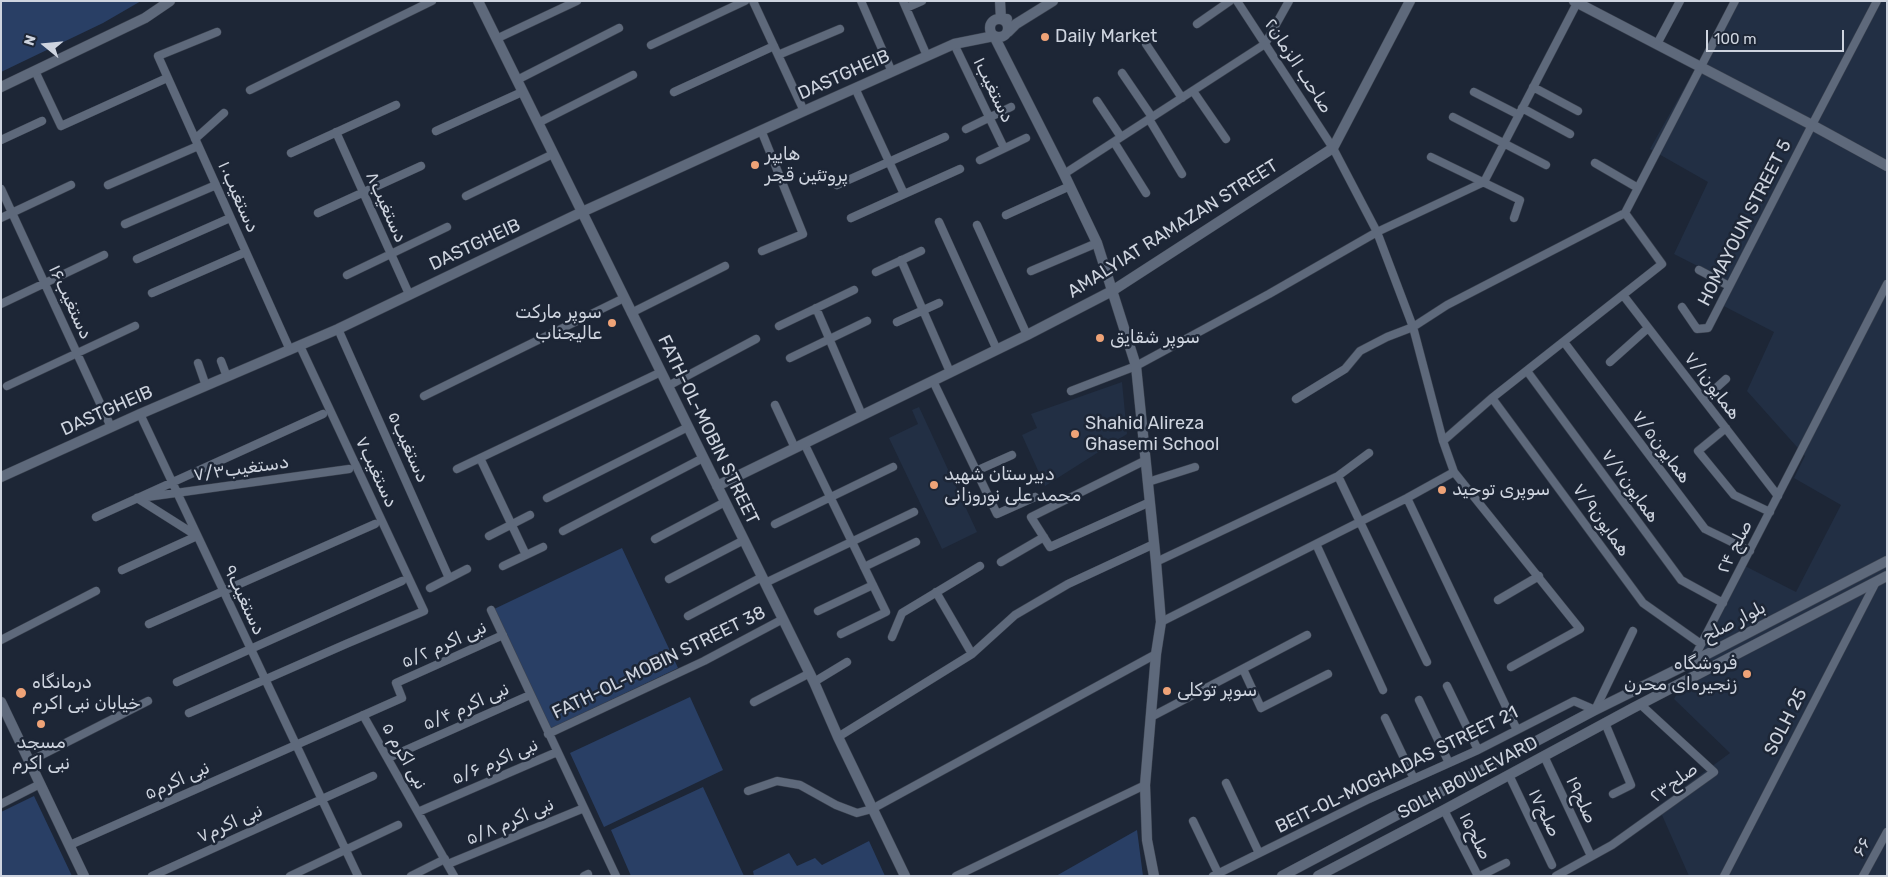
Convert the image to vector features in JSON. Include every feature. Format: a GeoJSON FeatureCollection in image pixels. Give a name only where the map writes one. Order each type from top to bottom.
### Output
{"type":"FeatureCollection","features":[{"type":"Feature","properties":{"kind":"street"},"geometry":{"type":"LineString","coordinates":[[1,87],[145,18],[170,1]]}},
{"type":"Feature","properties":{"kind":"street"},"geometry":{"type":"LineString","coordinates":[[250,90],[432,1]]}},
{"type":"Feature","properties":{"kind":"street"},"geometry":{"type":"LineString","coordinates":[[496,39],[577,1]]}},
{"type":"Feature","properties":{"kind":"street"},"geometry":{"type":"LineString","coordinates":[[651,45],[745,1]]}},
{"type":"Feature","properties":{"kind":"street"},"geometry":{"type":"LineString","coordinates":[[753,1],[804,110]]}},
{"type":"Feature","properties":{"kind":"street"},"geometry":{"type":"LineString","coordinates":[[860,1],[892,72]]}},
{"type":"Feature","properties":{"kind":"street"},"geometry":{"type":"LineString","coordinates":[[922,1],[905,5],[927,56]]}},
{"type":"Feature","properties":{"kind":"street"},"geometry":{"type":"LineString","coordinates":[[994,1],[1003,54],[1097,243],[1136,366],[1156,562],[1160,622],[1144,785],[1147,840],[1154,876]]}},
{"type":"Feature","properties":{"kind":"street"},"geometry":{"type":"LineString","coordinates":[[998,29],[1000,1]]}},
{"type":"Feature","properties":{"kind":"street","name":"DASTGHEIB"},"geometry":{"type":"LineString","coordinates":[[1,477],[140,414],[338,329],[582,212],[804,110],[927,56],[998,29],[1053,1]]}},
{"type":"Feature","properties":{"kind":"street"},"geometry":{"type":"LineString","coordinates":[[1197,24],[1230,1]]}},
{"type":"Feature","properties":{"kind":"street","name":"۲صاحب الزمان"},"geometry":{"type":"LineString","coordinates":[[1237,1],[1333,148],[1377,232],[1413,327],[1443,441],[1454,472],[1580,628],[1511,666]]}},
{"type":"Feature","properties":{"kind":"street"},"geometry":{"type":"LineString","coordinates":[[1064,174],[1265,44],[1288,1]]}},
{"type":"Feature","properties":{"kind":"street","name":"AMALYIAT RAMAZAN STREET"},"geometry":{"type":"LineString","coordinates":[[717,486],[997,350],[1112,291],[1333,148],[1410,1]]}},
{"type":"Feature","properties":{"kind":"street"},"geometry":{"type":"LineString","coordinates":[[1657,44],[1680,1]]}},
{"type":"Feature","properties":{"kind":"street"},"geometry":{"type":"LineString","coordinates":[[1296,398],[1345,370],[1360,351],[1413,327],[1446,305],[1625,214],[1735,1]]}},
{"type":"Feature","properties":{"kind":"street","name":"HOMAYOUN STREET 5"},"geometry":{"type":"LineString","coordinates":[[1682,307],[1697,329],[1708,328],[1877,1]]}},
{"type":"Feature","properties":{"kind":"street","name":"FATH-OL-MOBIN STREET"},"geometry":{"type":"LineString","coordinates":[[479,2],[812,678],[838,737],[905,876]]}},
{"type":"Feature","properties":{"kind":"street"},"geometry":{"type":"LineString","coordinates":[[1071,391],[1136,366],[1269,294],[1377,232],[1484,182],[1575,2],[1887,166]]}},
{"type":"Feature","properties":{"kind":"street"},"geometry":{"type":"LineString","coordinates":[[517,80],[619,28]]}},
{"type":"Feature","properties":{"kind":"street"},"geometry":{"type":"LineString","coordinates":[[778,56],[840,29]]}},
{"type":"Feature","properties":{"kind":"street","name":"دستغیب۱۰"},"geometry":{"type":"LineString","coordinates":[[217,32],[158,56],[290,350]]}},
{"type":"Feature","properties":{"kind":"street","name":"دستغیب۱"},"geometry":{"type":"LineString","coordinates":[[959,43],[1004,148]]}},
{"type":"Feature","properties":{"kind":"street"},"geometry":{"type":"LineString","coordinates":[[1146,44],[1182,98]]}},
{"type":"Feature","properties":{"kind":"street"},"geometry":{"type":"LineString","coordinates":[[674,92],[774,46]]}},
{"type":"Feature","properties":{"kind":"street"},"geometry":{"type":"LineString","coordinates":[[35,71],[61,126],[168,78]]}},
{"type":"Feature","properties":{"kind":"street"},"geometry":{"type":"LineString","coordinates":[[1122,73],[1182,174]]}},
{"type":"Feature","properties":{"kind":"street"},"geometry":{"type":"LineString","coordinates":[[538,123],[633,75]]}},
{"type":"Feature","properties":{"kind":"street"},"geometry":{"type":"LineString","coordinates":[[1533,87],[1578,112]]}},
{"type":"Feature","properties":{"kind":"street"},"geometry":{"type":"LineString","coordinates":[[855,88],[904,194]]}},
{"type":"Feature","properties":{"kind":"street"},"geometry":{"type":"LineString","coordinates":[[1193,91],[1226,139]]}},
{"type":"Feature","properties":{"kind":"street"},"geometry":{"type":"LineString","coordinates":[[436,131],[522,92]]}},
{"type":"Feature","properties":{"kind":"street"},"geometry":{"type":"LineString","coordinates":[[1474,92],[1570,134]]}},
{"type":"Feature","properties":{"kind":"street"},"geometry":{"type":"LineString","coordinates":[[1097,101],[1121,137]]}},
{"type":"Feature","properties":{"kind":"street"},"geometry":{"type":"LineString","coordinates":[[291,153],[396,106]]}},
{"type":"Feature","properties":{"kind":"street"},"geometry":{"type":"LineString","coordinates":[[966,129],[1011,108]]}},
{"type":"Feature","properties":{"kind":"street"},"geometry":{"type":"LineString","coordinates":[[108,186],[197,143],[224,113]]}},
{"type":"Feature","properties":{"kind":"street"},"geometry":{"type":"LineString","coordinates":[[1453,117],[1546,165]]}},
{"type":"Feature","properties":{"kind":"street"},"geometry":{"type":"LineString","coordinates":[[1,140],[42,121]]}},
{"type":"Feature","properties":{"kind":"street"},"geometry":{"type":"LineString","coordinates":[[761,130],[803,234],[762,251]]}},
{"type":"Feature","properties":{"kind":"street","name":"دستغیب۸"},"geometry":{"type":"LineString","coordinates":[[336,132],[409,294]]}},
{"type":"Feature","properties":{"kind":"street"},"geometry":{"type":"LineString","coordinates":[[837,185],[945,137]]}},
{"type":"Feature","properties":{"kind":"street"},"geometry":{"type":"LineString","coordinates":[[980,160],[1026,138]]}},
{"type":"Feature","properties":{"kind":"street"},"geometry":{"type":"LineString","coordinates":[[1114,142],[1146,193]]}},
{"type":"Feature","properties":{"kind":"street"},"geometry":{"type":"LineString","coordinates":[[466,196],[553,154]]}},
{"type":"Feature","properties":{"kind":"street"},"geometry":{"type":"LineString","coordinates":[[1431,157],[1520,200],[1514,218]]}},
{"type":"Feature","properties":{"kind":"street"},"geometry":{"type":"LineString","coordinates":[[1595,163],[1638,188]]}},
{"type":"Feature","properties":{"kind":"street"},"geometry":{"type":"LineString","coordinates":[[318,213],[421,166]]}},
{"type":"Feature","properties":{"kind":"street"},"geometry":{"type":"LineString","coordinates":[[851,218],[960,169]]}},
{"type":"Feature","properties":{"kind":"street"},"geometry":{"type":"LineString","coordinates":[[1,218],[71,185]]}},
{"type":"Feature","properties":{"kind":"street"},"geometry":{"type":"LineString","coordinates":[[125,224],[216,185]]}},
{"type":"Feature","properties":{"kind":"street"},"geometry":{"type":"LineString","coordinates":[[1006,215],[1070,186]]}},
{"type":"Feature","properties":{"kind":"street","name":"دستغیب۱۶"},"geometry":{"type":"LineString","coordinates":[[1,189],[111,427]]}},
{"type":"Feature","properties":{"kind":"street"},"geometry":{"type":"LineString","coordinates":[[1443,441],[1492,398],[1662,264],[1625,214]]}},
{"type":"Feature","properties":{"kind":"street"},"geometry":{"type":"LineString","coordinates":[[137,259],[230,218]]}},
{"type":"Feature","properties":{"kind":"street"},"geometry":{"type":"LineString","coordinates":[[939,222],[997,350]]}},
{"type":"Feature","properties":{"kind":"street"},"geometry":{"type":"LineString","coordinates":[[977,225],[1027,335]]}},
{"type":"Feature","properties":{"kind":"street"},"geometry":{"type":"LineString","coordinates":[[347,275],[447,227]]}},
{"type":"Feature","properties":{"kind":"street"},"geometry":{"type":"LineString","coordinates":[[1031,271],[1097,243]]}},
{"type":"Feature","properties":{"kind":"street"},"geometry":{"type":"LineString","coordinates":[[876,272],[921,251]]}},
{"type":"Feature","properties":{"kind":"street"},"geometry":{"type":"LineString","coordinates":[[152,293],[246,252]]}},
{"type":"Feature","properties":{"kind":"street"},"geometry":{"type":"LineString","coordinates":[[1,304],[104,255]]}},
{"type":"Feature","properties":{"kind":"street"},"geometry":{"type":"LineString","coordinates":[[901,260],[950,372]]}},
{"type":"Feature","properties":{"kind":"street"},"geometry":{"type":"LineString","coordinates":[[632,312],[725,266]]}},
{"type":"Feature","properties":{"kind":"street"},"geometry":{"type":"LineString","coordinates":[[1699,270],[1729,286]]}},
{"type":"Feature","properties":{"kind":"street","name":"صلح ۲۴"},"geometry":{"type":"LineString","coordinates":[[1692,662],[1887,284]]}},
{"type":"Feature","properties":{"kind":"street"},"geometry":{"type":"LineString","coordinates":[[779,326],[854,290]]}},
{"type":"Feature","properties":{"kind":"street","name":"همایون۷/۱"},"geometry":{"type":"LineString","coordinates":[[1623,295],[1778,496]]}},
{"type":"Feature","properties":{"kind":"street"},"geometry":{"type":"LineString","coordinates":[[424,396],[624,298]]}},
{"type":"Feature","properties":{"kind":"street"},"geometry":{"type":"LineString","coordinates":[[897,322],[939,303]]}},
{"type":"Feature","properties":{"kind":"street"},"geometry":{"type":"LineString","coordinates":[[816,308],[862,415]]}},
{"type":"Feature","properties":{"kind":"street"},"geometry":{"type":"LineString","coordinates":[[790,358],[868,321]]}},
{"type":"Feature","properties":{"kind":"street"},"geometry":{"type":"LineString","coordinates":[[7,386],[136,326]]}},
{"type":"Feature","properties":{"kind":"street"},"geometry":{"type":"LineString","coordinates":[[1610,362],[1648,328]]}},
{"type":"Feature","properties":{"kind":"street","name":"دستغیب۵"},"geometry":{"type":"LineString","coordinates":[[338,329],[449,578]]}},
{"type":"Feature","properties":{"kind":"street"},"geometry":{"type":"LineString","coordinates":[[668,386],[756,340]]}},
{"type":"Feature","properties":{"kind":"street","name":"همایون۷/۵"},"geometry":{"type":"LineString","coordinates":[[1564,342],[1705,529],[1750,551]]}},
{"type":"Feature","properties":{"kind":"street","name":"دستغیب۷"},"geometry":{"type":"LineString","coordinates":[[265,679],[424,611],[300,346]]}},
{"type":"Feature","properties":{"kind":"street"},"geometry":{"type":"LineString","coordinates":[[221,361],[227,377]]}},
{"type":"Feature","properties":{"kind":"street"},"geometry":{"type":"LineString","coordinates":[[198,363],[206,386]]}},
{"type":"Feature","properties":{"kind":"street","name":"همایون۷/۷"},"geometry":{"type":"LineString","coordinates":[[1527,371],[1681,580],[1722,603]]}},
{"type":"Feature","properties":{"kind":"street"},"geometry":{"type":"LineString","coordinates":[[457,468],[661,372]]}},
{"type":"Feature","properties":{"kind":"street"},"geometry":{"type":"LineString","coordinates":[[1704,400],[1726,379]]}},
{"type":"Feature","properties":{"kind":"street"},"geometry":{"type":"LineString","coordinates":[[933,381],[997,514],[1035,497]]}},
{"type":"Feature","properties":{"kind":"street","name":"همایون۷/۹"},"geometry":{"type":"LineString","coordinates":[[1492,398],[1643,603],[1701,644]]}},
{"type":"Feature","properties":{"kind":"street"},"geometry":{"type":"LineString","coordinates":[[775,405],[830,497],[886,612],[841,634]]}},
{"type":"Feature","properties":{"kind":"street","name":"دستغیب۹"},"geometry":{"type":"LineString","coordinates":[[140,414],[346,850]]}},
{"type":"Feature","properties":{"kind":"street"},"geometry":{"type":"LineString","coordinates":[[96,517],[324,414]]}},
{"type":"Feature","properties":{"kind":"street"},"geometry":{"type":"LineString","coordinates":[[547,498],[688,427]]}},
{"type":"Feature","properties":{"kind":"street"},"geometry":{"type":"LineString","coordinates":[[1726,428],[1698,451],[1734,494],[1770,512]]}},
{"type":"Feature","properties":{"kind":"street"},"geometry":{"type":"LineString","coordinates":[[1156,562],[1338,476],[1369,453]]}},
{"type":"Feature","properties":{"kind":"street"},"geometry":{"type":"LineString","coordinates":[[976,471],[1012,455]]}},
{"type":"Feature","properties":{"kind":"street"},"geometry":{"type":"LineString","coordinates":[[480,458],[526,555]]}},
{"type":"Feature","properties":{"kind":"street"},"geometry":{"type":"LineString","coordinates":[[562,531],[704,458]]}},
{"type":"Feature","properties":{"kind":"street"},"geometry":{"type":"LineString","coordinates":[[1146,460],[1031,517],[1050,547],[1150,502]]}},
{"type":"Feature","properties":{"kind":"street"},"geometry":{"type":"LineString","coordinates":[[776,524],[893,467]]}},
{"type":"Feature","properties":{"kind":"street"},"geometry":{"type":"LineString","coordinates":[[1148,482],[1195,467]]}},
{"type":"Feature","properties":{"kind":"street","name":"دستغیب۷/۳"},"geometry":{"type":"LineString","coordinates":[[137,498],[350,469]]}},
{"type":"Feature","properties":{"kind":"street"},"geometry":{"type":"LineString","coordinates":[[1160,622],[1407,498],[1454,472]]}},
{"type":"Feature","properties":{"kind":"street"},"geometry":{"type":"LineString","coordinates":[[1338,476],[1427,662]]}},
{"type":"Feature","properties":{"kind":"street"},"geometry":{"type":"LineString","coordinates":[[137,498],[198,536]]}},
{"type":"Feature","properties":{"kind":"street"},"geometry":{"type":"LineString","coordinates":[[1407,498],[1517,730]]}},
{"type":"Feature","properties":{"kind":"street"},"geometry":{"type":"LineString","coordinates":[[655,539],[725,502]]}},
{"type":"Feature","properties":{"kind":"street"},"geometry":{"type":"LineString","coordinates":[[688,616],[914,512]]}},
{"type":"Feature","properties":{"kind":"street"},"geometry":{"type":"LineString","coordinates":[[489,536],[530,516]]}},
{"type":"Feature","properties":{"kind":"street"},"geometry":{"type":"LineString","coordinates":[[149,624],[375,524]]}},
{"type":"Feature","properties":{"kind":"street"},"geometry":{"type":"LineString","coordinates":[[122,570],[198,536]]}},
{"type":"Feature","properties":{"kind":"street"},"geometry":{"type":"LineString","coordinates":[[1001,562],[1044,537]]}},
{"type":"Feature","properties":{"kind":"street"},"geometry":{"type":"LineString","coordinates":[[669,579],[744,540]]}},
{"type":"Feature","properties":{"kind":"street"},"geometry":{"type":"LineString","coordinates":[[864,567],[916,542]]}},
{"type":"Feature","properties":{"kind":"street"},"geometry":{"type":"LineString","coordinates":[[838,737],[972,654],[1015,614],[1068,584],[1154,544]]}},
{"type":"Feature","properties":{"kind":"street"},"geometry":{"type":"LineString","coordinates":[[1316,544],[1383,690]]}},
{"type":"Feature","properties":{"kind":"street"},"geometry":{"type":"LineString","coordinates":[[503,566],[543,547]]}},
{"type":"Feature","properties":{"kind":"street","name":"بلوار صلح"},"geometry":{"type":"LineString","coordinates":[[1595,710],[1886,561]]}},
{"type":"Feature","properties":{"kind":"street"},"geometry":{"type":"LineString","coordinates":[[892,637],[902,613],[980,566]]}},
{"type":"Feature","properties":{"kind":"street"},"geometry":{"type":"LineString","coordinates":[[430,588],[467,569]]}},
{"type":"Feature","properties":{"kind":"street"},"geometry":{"type":"LineString","coordinates":[[1498,600],[1539,576]]}},
{"type":"Feature","properties":{"kind":"street","name":"بلوار صلح"},"geometry":{"type":"LineString","coordinates":[[1604,723],[1887,576]]}},
{"type":"Feature","properties":{"kind":"street"},"geometry":{"type":"LineString","coordinates":[[177,682],[402,581]]}},
{"type":"Feature","properties":{"kind":"street","name":"SOLH 25"},"geometry":{"type":"LineString","coordinates":[[1724,876],[1876,582]]}},
{"type":"Feature","properties":{"kind":"street"},"geometry":{"type":"LineString","coordinates":[[818,611],[873,585]]}},
{"type":"Feature","properties":{"kind":"street"},"geometry":{"type":"LineString","coordinates":[[1,640],[96,591]]}},
{"type":"Feature","properties":{"kind":"street"},"geometry":{"type":"LineString","coordinates":[[936,592],[972,654]]}},
{"type":"Feature","properties":{"kind":"street"},"geometry":{"type":"LineString","coordinates":[[491,610],[556,752],[616,876]]}},
{"type":"Feature","properties":{"kind":"street","name":"FATH-OL-MOBIN STREET 38"},"geometry":{"type":"LineString","coordinates":[[548,734],[704,661],[783,619]]}},
{"type":"Feature","properties":{"kind":"street"},"geometry":{"type":"LineString","coordinates":[[1595,710],[1633,631]]}},
{"type":"Feature","properties":{"kind":"street","name":"نبی اکرم ۵/۲"},"geometry":{"type":"LineString","coordinates":[[363,715],[402,698],[396,683],[503,635]]}},
{"type":"Feature","properties":{"kind":"street"},"geometry":{"type":"LineString","coordinates":[[1151,717],[1307,635]]}},
{"type":"Feature","properties":{"kind":"street"},"geometry":{"type":"LineString","coordinates":[[748,791],[777,780],[800,784],[836,805],[857,813],[872,809],[1156,654]]}},
{"type":"Feature","properties":{"kind":"street"},"geometry":{"type":"LineString","coordinates":[[754,702],[847,662]]}},
{"type":"Feature","properties":{"kind":"street"},"geometry":{"type":"LineString","coordinates":[[1242,669],[1261,708],[1328,674]]}},
{"type":"Feature","properties":{"kind":"street"},"geometry":{"type":"LineString","coordinates":[[189,713],[265,679]]}},
{"type":"Feature","properties":{"kind":"street"},"geometry":{"type":"LineString","coordinates":[[1447,686],[1478,750]]}},
{"type":"Feature","properties":{"kind":"street","name":"نبی اکرم ۵/۴"},"geometry":{"type":"LineString","coordinates":[[388,758],[530,695]]}},
{"type":"Feature","properties":{"kind":"street"},"geometry":{"type":"LineString","coordinates":[[1419,700],[1449,763]]}},
{"type":"Feature","properties":{"kind":"street"},"geometry":{"type":"LineString","coordinates":[[30,761],[148,701]]}},
{"type":"Feature","properties":{"kind":"street","name":"BEIT-OL-MOGHADAS STREET 21"},"geometry":{"type":"LineString","coordinates":[[1215,875],[1478,750],[1574,702],[1595,710]]}},
{"type":"Feature","properties":{"kind":"street","name":"صلح۲۳"},"geometry":{"type":"LineString","coordinates":[[1591,856],[1642,825],[1714,772],[1640,704]]}},
{"type":"Feature","properties":{"kind":"street"},"geometry":{"type":"LineString","coordinates":[[2,707],[30,761],[84,876]]}},
{"type":"Feature","properties":{"kind":"street","name":"SOLH BOULEVARD"},"geometry":{"type":"LineString","coordinates":[[1288,875],[1595,710]]}},
{"type":"Feature","properties":{"kind":"street","name":"نبی اکرم ۵"},"geometry":{"type":"LineString","coordinates":[[296,744],[363,715],[454,876]]}},
{"type":"Feature","properties":{"kind":"street"},"geometry":{"type":"LineString","coordinates":[[1385,718],[1414,779]]}},
{"type":"Feature","properties":{"kind":"street"},"geometry":{"type":"LineString","coordinates":[[1604,723],[1631,785],[1613,794]]}},
{"type":"Feature","properties":{"kind":"street","name":"SOLH BOULEVARD"},"geometry":{"type":"LineString","coordinates":[[1318,876],[1604,723]]}},
{"type":"Feature","properties":{"kind":"street","name":"نبی اکرم۵"},"geometry":{"type":"LineString","coordinates":[[70,845],[296,744]]}},
{"type":"Feature","properties":{"kind":"street","name":"نبی اکرم ۵/۶"},"geometry":{"type":"LineString","coordinates":[[418,812],[556,752]]}},
{"type":"Feature","properties":{"kind":"street","name":"صلح۱۹"},"geometry":{"type":"LineString","coordinates":[[1544,756],[1591,856]]}},
{"type":"Feature","properties":{"kind":"street","name":"صلح۱۷"},"geometry":{"type":"LineString","coordinates":[[1509,775],[1552,865]]}},
{"type":"Feature","properties":{"kind":"street","name":"نبی اکرم۷"},"geometry":{"type":"LineString","coordinates":[[152,876],[373,776]]}},
{"type":"Feature","properties":{"kind":"street"},"geometry":{"type":"LineString","coordinates":[[1226,783],[1260,853]]}},
{"type":"Feature","properties":{"kind":"street"},"geometry":{"type":"LineString","coordinates":[[1,804],[40,784]]}},
{"type":"Feature","properties":{"kind":"street"},"geometry":{"type":"LineString","coordinates":[[956,876],[1144,785]]}},
{"type":"Feature","properties":{"kind":"street","name":"نبی اکرم ۵/۸"},"geometry":{"type":"LineString","coordinates":[[411,876],[584,808]]}},
{"type":"Feature","properties":{"kind":"street","name":"صلح۱۵"},"geometry":{"type":"LineString","coordinates":[[1444,810],[1480,876]]}},
{"type":"Feature","properties":{"kind":"street"},"geometry":{"type":"LineString","coordinates":[[1193,821],[1215,875]]}},
{"type":"Feature","properties":{"kind":"street"},"geometry":{"type":"LineString","coordinates":[[290,876],[398,825]]}},
{"type":"Feature","properties":{"kind":"street","name":"۶۶"},"geometry":{"type":"LineString","coordinates":[[1863,876],[1887,832]]}},
{"type":"Feature","properties":{"kind":"street"},"geometry":{"type":"LineString","coordinates":[[346,850],[358,876]]}},
{"type":"Feature","properties":{"kind":"street"},"geometry":{"type":"LineString","coordinates":[[1556,876],[1591,856]]}},
{"type":"Feature","properties":{"kind":"street"},"geometry":{"type":"LineString","coordinates":[[1480,876],[1506,863]]}},
{"type":"Feature","properties":{"kind":"shaded area"},"geometry":{"type":"Polygon","coordinates":[[[1,1],[141,1],[103,23],[1,72],[1,1]]]}},
{"type":"Feature","properties":{"kind":"shaded area"},"geometry":{"type":"Polygon","coordinates":[[[1733,1],[1887,1],[1886,876],[1689,876],[1658,806],[1730,753],[1674,699],[1745,566],[1796,592],[1841,505],[1794,478],[1805,456],[1747,391],[1774,332],[1716,302],[1727,281],[1674,254],[1708,182],[1650,149],[1733,1]]]}},
{"type":"Feature","properties":{"kind":"shaded area","name":"Shahid Alireza Ghasemi School"},"geometry":{"type":"Polygon","coordinates":[[[1122,382],[1127,434],[1045,486],[1022,435],[1037,428],[1031,414],[1122,382]]]}},
{"type":"Feature","properties":{"kind":"shaded area","name":"دبیرستان شهید محمد علی نوروزانی"},"geometry":{"type":"Polygon","coordinates":[[[919,407],[977,532],[942,549],[889,438],[918,424],[912,410],[919,407]]]}},
{"type":"Feature","properties":{"kind":"shaded area"},"geometry":{"type":"Polygon","coordinates":[[[622,548],[678,668],[550,729],[490,611],[622,548]]]}},
{"type":"Feature","properties":{"kind":"shaded area"},"geometry":{"type":"Polygon","coordinates":[[[690,697],[723,770],[604,827],[570,753],[690,697]]]}},
{"type":"Feature","properties":{"kind":"shaded area"},"geometry":{"type":"Polygon","coordinates":[[[703,787],[744,876],[631,876],[611,830],[703,787]]]}},
{"type":"Feature","properties":{"kind":"shaded area"},"geometry":{"type":"Polygon","coordinates":[[[34,796],[72,876],[1,876],[1,812],[34,796]]]}},
{"type":"Feature","properties":{"kind":"shaded area"},"geometry":{"type":"Polygon","coordinates":[[[1137,830],[1143,876],[1056,876],[1137,830]]]}},
{"type":"Feature","properties":{"kind":"shaded area"},"geometry":{"type":"Polygon","coordinates":[[[869,841],[885,876],[754,876],[753,871],[789,853],[797,866],[815,858],[822,865],[869,841]]]}},
{"type":"Feature","properties":{"kind":"place","name":"Daily Market"},"geometry":{"type":"Point","coordinates":[1045,37]}},
{"type":"Feature","properties":{"kind":"place","name":"هایپر پروتئین قجر"},"geometry":{"type":"Point","coordinates":[755,165]}},
{"type":"Feature","properties":{"kind":"place","name":"سوپر مارکت عالیجناب"},"geometry":{"type":"Point","coordinates":[612,323]}},
{"type":"Feature","properties":{"kind":"place","name":"سوپر شقایق"},"geometry":{"type":"Point","coordinates":[1100,338]}},
{"type":"Feature","properties":{"kind":"place","name":"Shahid Alireza Ghasemi School"},"geometry":{"type":"Point","coordinates":[1075,434]}},
{"type":"Feature","properties":{"kind":"place","name":"دبیرستان شهید محمد علی نوروزانی"},"geometry":{"type":"Point","coordinates":[934,485]}},
{"type":"Feature","properties":{"kind":"place","name":"سوپری توحید"},"geometry":{"type":"Point","coordinates":[1442,490]}},
{"type":"Feature","properties":{"kind":"place","name":"فروشگاه زنجیره‌ای محرن"},"geometry":{"type":"Point","coordinates":[1747,674]}},
{"type":"Feature","properties":{"kind":"place","name":"سوپر توکلی"},"geometry":{"type":"Point","coordinates":[1167,691]}},
{"type":"Feature","properties":{"kind":"place","name":"درمانگاه خیابان نبی اکرم"},"geometry":{"type":"Point","coordinates":[21,693]}},
{"type":"Feature","properties":{"kind":"place","name":"مسجد نبی اکرم"},"geometry":{"type":"Point","coordinates":[41,724]}}]}
